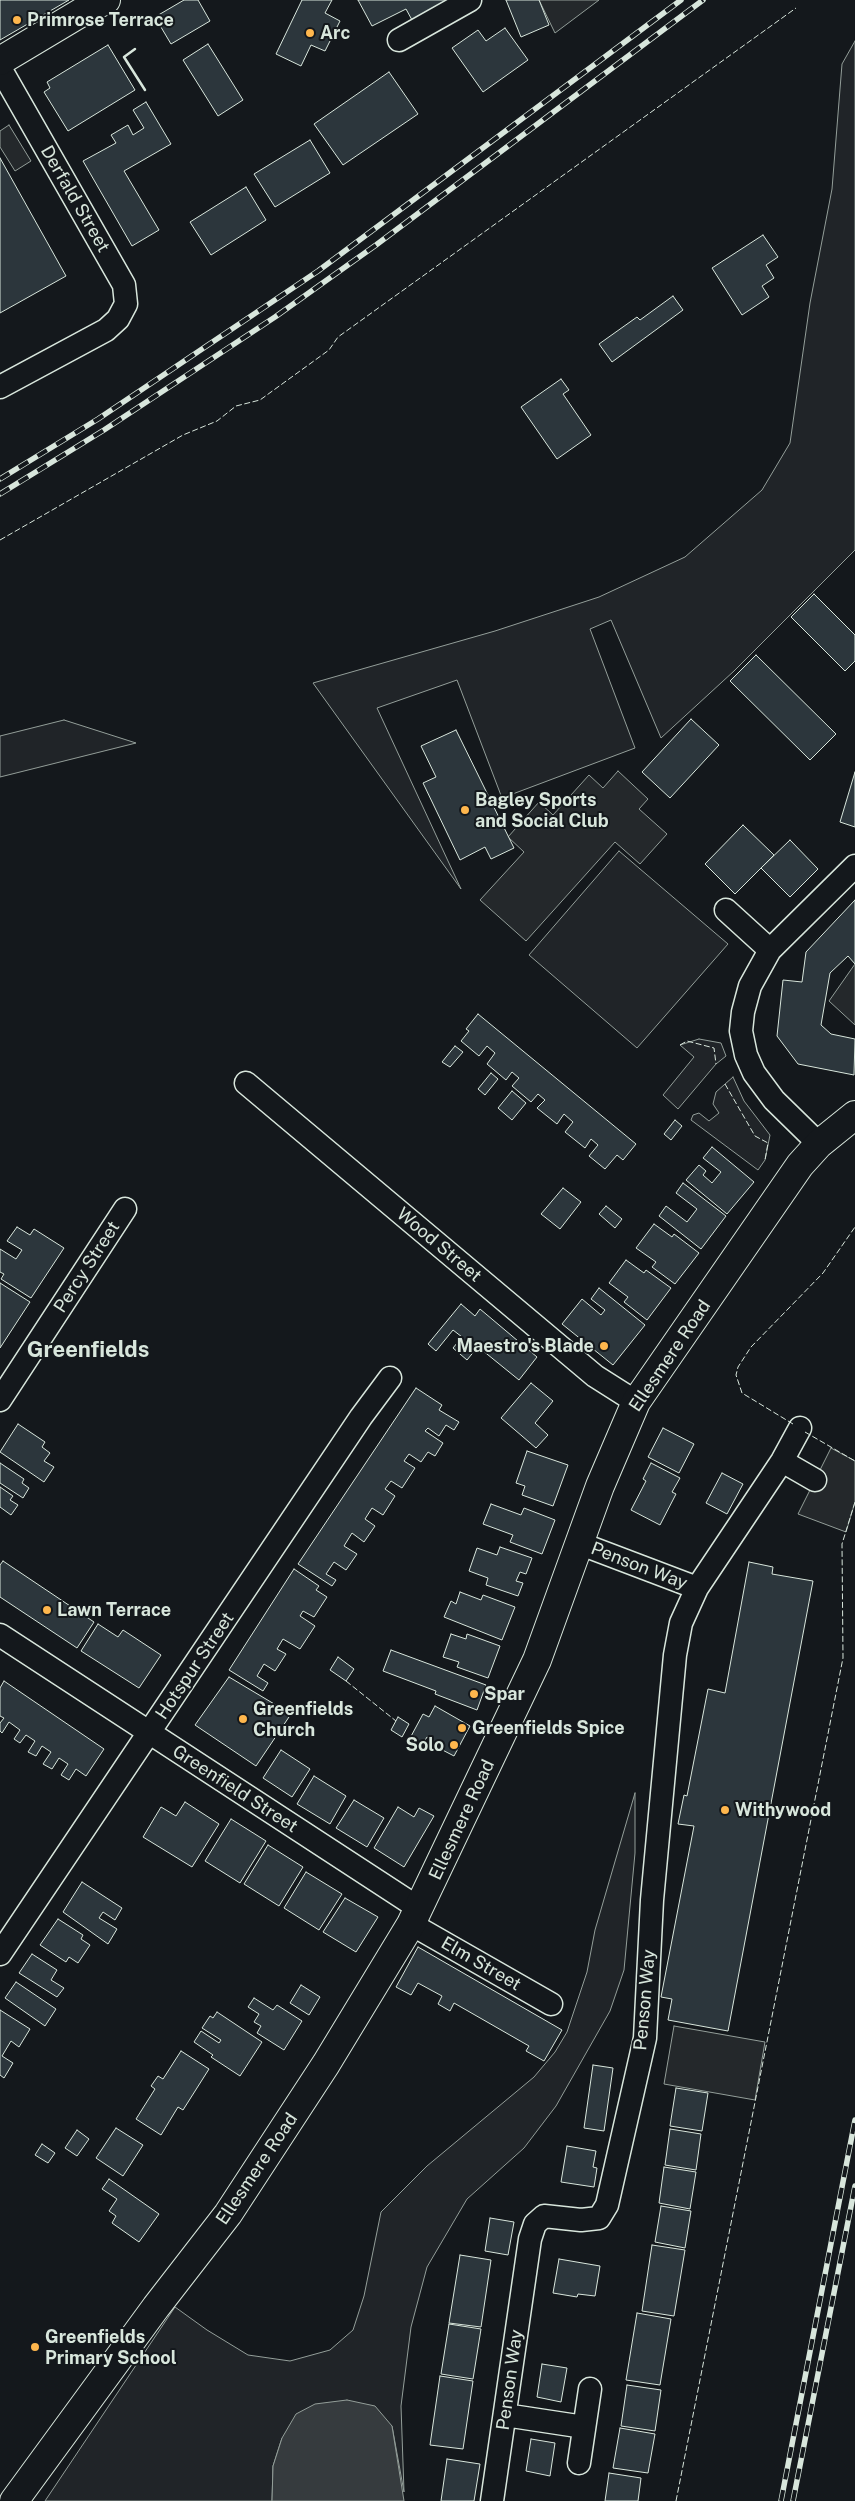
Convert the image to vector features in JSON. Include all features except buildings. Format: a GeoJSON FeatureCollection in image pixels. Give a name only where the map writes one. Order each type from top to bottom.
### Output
{"type":"FeatureCollection","features":[{"type":"Feature","properties":{"kind":"main road"},"geometry":{"type":"LineString","coordinates":[[0,60],[87,8],[106,0]]}},
{"type":"Feature","properties":{"kind":"main road","name":"Ellesmere Road"},"geometry":{"type":"LineString","coordinates":[[14,2501],[156,2307],[228,2214],[326,2064],[416,1916],[537,1660],[617,1443],[636,1402],[800,1165],[819,1144],[855,1115]]}},
{"type":"Feature","properties":{"kind":"street"},"geometry":{"type":"LineString","coordinates":[[399,40],[470,0]]}},
{"type":"Feature","properties":{"kind":"street","name":"Derfald Street"},"geometry":{"type":"LineString","coordinates":[[0,68],[124,285],[126,304],[118,319],[106,330],[0,387]]}},
{"type":"Feature","properties":{"kind":"street"},"geometry":{"type":"LineString","coordinates":[[819,1144],[774,1100],[754,1072],[746,1055],[741,1030],[743,1012],[750,986],[770,950],[855,866]]}},
{"type":"Feature","properties":{"kind":"street"},"geometry":{"type":"LineString","coordinates":[[726,910],[770,950]]}},
{"type":"Feature","properties":{"kind":"street","name":"Wood Street"},"geometry":{"type":"LineString","coordinates":[[246,1083],[595,1376],[636,1402]]}},
{"type":"Feature","properties":{"kind":"street","name":"Percy Street"},"geometry":{"type":"LineString","coordinates":[[0,1400],[125,1209]]}},
{"type":"Feature","properties":{"kind":"street","name":"Hotspur Street"},"geometry":{"type":"LineString","coordinates":[[0,1954],[361,1417],[390,1378]]}},
{"type":"Feature","properties":{"kind":"street"},"geometry":{"type":"LineString","coordinates":[[697,1588],[782,1461],[800,1428]]}},
{"type":"Feature","properties":{"kind":"street"},"geometry":{"type":"LineString","coordinates":[[782,1461],[815,1480]]}},
{"type":"Feature","properties":{"kind":"street","name":"Penson Way"},"geometry":{"type":"LineString","coordinates":[[492,2501],[530,2239],[535,2224],[544,2216],[581,2220],[599,2218],[607,2205],[644,2038],[652,1900],[675,1655],[681,1623],[697,1588],[580,1544]]}},
{"type":"Feature","properties":{"kind":"street","name":"Greenfield Street"},"geometry":{"type":"LineString","coordinates":[[0,1635],[416,1916]]}},
{"type":"Feature","properties":{"kind":"street","name":"Elm Street"},"geometry":{"type":"LineString","coordinates":[[416,1916],[551,2004]]}},
{"type":"Feature","properties":{"kind":"street"},"geometry":{"type":"LineString","coordinates":[[579,2463],[590,2389]]}},
{"type":"Feature","properties":{"kind":"street"},"geometry":{"type":"LineString","coordinates":[[505,2415],[584,2427]]}},
{"type":"Feature","properties":{"kind":"shaded area"},"geometry":{"type":"Polygon","coordinates":[[[539,0],[599,0],[555,33],[539,0]]]}},
{"type":"Feature","properties":{"kind":"shaded area"},"geometry":{"type":"Polygon","coordinates":[[[855,41],[855,550],[734,671],[661,738],[611,620],[590,629],[635,748],[502,798],[457,680],[377,708],[461,889],[313,683],[495,631],[599,597],[685,557],[762,490],[790,443],[810,303],[832,189],[842,64],[855,41]]]}},
{"type":"Feature","properties":{"kind":"shaded area"},"geometry":{"type":"Polygon","coordinates":[[[9,125],[31,161],[15,171],[0,147],[0,131],[9,125]]]}},
{"type":"Feature","properties":{"kind":"shaded area"},"geometry":{"type":"Polygon","coordinates":[[[64,720],[136,743],[0,777],[0,736],[64,720]]]}},
{"type":"Feature","properties":{"kind":"shaded area"},"geometry":{"type":"Polygon","coordinates":[[[618,771],[648,799],[639,809],[667,834],[640,864],[615,842],[526,941],[480,900],[524,852],[508,837],[539,802],[553,815],[589,775],[603,788],[618,771]]]}},
{"type":"Feature","properties":{"kind":"shaded area"},"geometry":{"type":"Polygon","coordinates":[[[619,851],[728,944],[637,1048],[529,955],[619,851]]]}},
{"type":"Feature","properties":{"kind":"shaded area"},"geometry":{"type":"Polygon","coordinates":[[[855,964],[855,1025],[829,1001],[855,964]]]}},
{"type":"Feature","properties":{"kind":"shaded area"},"geometry":{"type":"Polygon","coordinates":[[[699,1039],[721,1043],[726,1056],[716,1064],[678,1109],[663,1095],[694,1057],[680,1045],[699,1039]]]}},
{"type":"Feature","properties":{"kind":"shaded area"},"geometry":{"type":"Polygon","coordinates":[[[733,1077],[744,1101],[770,1135],[765,1160],[758,1170],[691,1120],[693,1115],[699,1113],[709,1121],[719,1113],[713,1104],[716,1092],[733,1077]]]}},
{"type":"Feature","properties":{"kind":"shaded area"},"geometry":{"type":"Polygon","coordinates":[[[831,1448],[855,1461],[855,1502],[846,1532],[798,1514],[831,1448]]]}},
{"type":"Feature","properties":{"kind":"shaded area"},"geometry":{"type":"Polygon","coordinates":[[[635,1793],[635,1853],[624,1970],[610,2011],[556,2106],[524,2148],[467,2199],[427,2267],[411,2327],[401,2406],[404,2492],[392,2426],[282,2438],[273,2466],[272,2501],[45,2501],[175,2307],[207,2330],[248,2355],[290,2361],[330,2350],[353,2330],[364,2296],[381,2212],[427,2166],[534,2077],[555,2052],[567,2032],[587,1972],[595,1930],[635,1793]]]}},
{"type":"Feature","properties":{"kind":"shaded area"},"geometry":{"type":"Polygon","coordinates":[[[674,2026],[765,2042],[755,2100],[664,2084],[674,2026]]]}},
{"type":"Feature","properties":{"kind":"shaded area"},"geometry":{"type":"Polygon","coordinates":[[[347,2400],[375,2406],[392,2426],[404,2501],[272,2501],[273,2466],[282,2438],[296,2414],[315,2404],[347,2400]]]}},
{"type":"Feature","properties":{"kind":"railway"},"geometry":{"type":"LineString","coordinates":[[0,479],[98,419],[318,271],[681,0]]}},
{"type":"Feature","properties":{"kind":"railway"},"geometry":{"type":"LineString","coordinates":[[0,494],[104,430],[275,317],[376,245],[703,0]]}},
{"type":"Feature","properties":{"kind":"railway"},"geometry":{"type":"LineString","coordinates":[[781,2501],[855,2120]]}},
{"type":"Feature","properties":{"kind":"railway"},"geometry":{"type":"LineString","coordinates":[[793,2501],[855,2186]]}},
{"type":"Feature","properties":{"kind":"fence"},"geometry":{"type":"LineString","coordinates":[[0,540],[183,435],[217,421],[236,406],[260,400],[329,350],[338,337],[796,8]]}},
{"type":"Feature","properties":{"kind":"fence"},"geometry":{"type":"LineString","coordinates":[[680,1045],[687,1041],[714,1048],[716,1064]]}},
{"type":"Feature","properties":{"kind":"fence"},"geometry":{"type":"LineString","coordinates":[[725,1084],[755,1136],[768,1143],[765,1160]]}},
{"type":"Feature","properties":{"kind":"fence"},"geometry":{"type":"LineString","coordinates":[[793,1424],[742,1393],[736,1375],[738,1367],[751,1347],[823,1273],[855,1227]]}},
{"type":"Feature","properties":{"kind":"fence"},"geometry":{"type":"LineString","coordinates":[[805,1432],[855,1461]]}},
{"type":"Feature","properties":{"kind":"fence"},"geometry":{"type":"LineString","coordinates":[[676,2501],[843,1658],[842,1544],[855,1502]]}},
{"type":"Feature","properties":{"kind":"fence"},"geometry":{"type":"LineString","coordinates":[[346,1681],[396,1721]]}},
{"type":"Feature","properties":{"kind":"wall"},"geometry":{"type":"LineString","coordinates":[[135,49],[124,57],[145,90]]}},
{"type":"Feature","properties":{"kind":"place","name":"Primrose Terrace"},"geometry":{"type":"Point","coordinates":[17,20]}},
{"type":"Feature","properties":{"kind":"place","name":"Arc"},"geometry":{"type":"Point","coordinates":[310,33]}},
{"type":"Feature","properties":{"kind":"place","name":"Bagley Sports and Social Club"},"geometry":{"type":"Point","coordinates":[465,810]}},
{"type":"Feature","properties":{"kind":"place","name":"Maestro's Blade"},"geometry":{"type":"Point","coordinates":[604,1346]}},
{"type":"Feature","properties":{"kind":"place","name":"Lawn Terrace"},"geometry":{"type":"Point","coordinates":[47,1610]}},
{"type":"Feature","properties":{"kind":"place","name":"Spar"},"geometry":{"type":"Point","coordinates":[474,1694]}},
{"type":"Feature","properties":{"kind":"place","name":"Greenfields Church"},"geometry":{"type":"Point","coordinates":[243,1719]}},
{"type":"Feature","properties":{"kind":"place","name":"Greenfields Spice"},"geometry":{"type":"Point","coordinates":[462,1728]}},
{"type":"Feature","properties":{"kind":"place","name":"Solo"},"geometry":{"type":"Point","coordinates":[454,1745]}},
{"type":"Feature","properties":{"kind":"place","name":"Withywood"},"geometry":{"type":"Point","coordinates":[725,1810]}},
{"type":"Feature","properties":{"kind":"place","name":"Greenfields Primary School"},"geometry":{"type":"Point","coordinates":[35,2347]}},
{"type":"Feature","properties":{"kind":"district","name":"Greenfields"},"geometry":{"type":"Point","coordinates":[88,1350]}}]}
